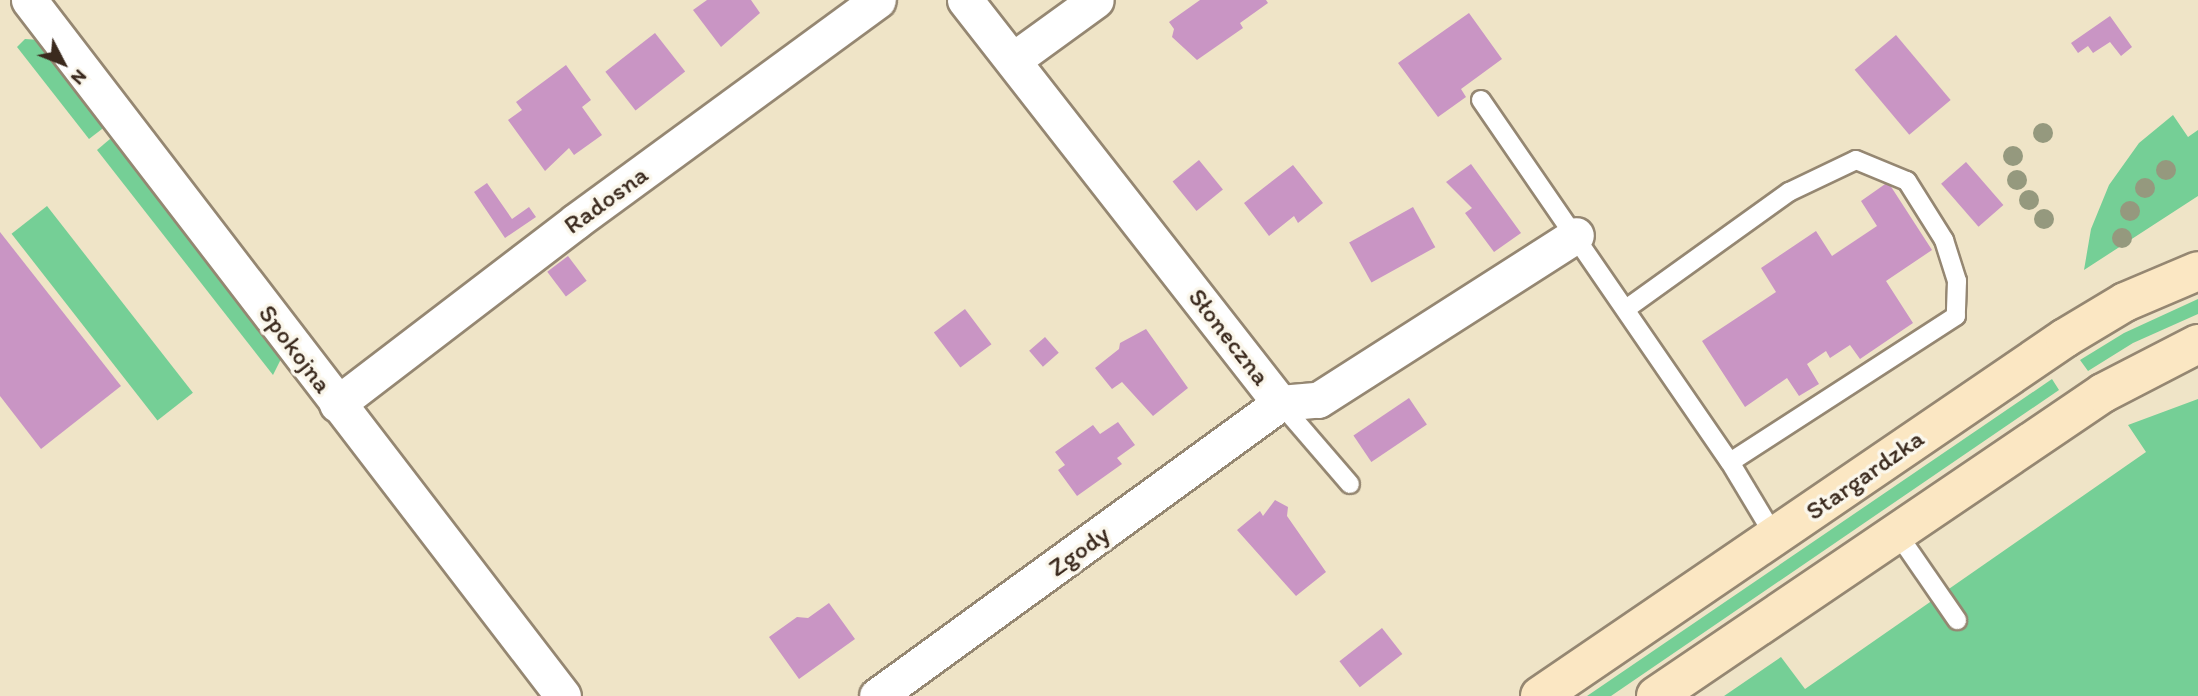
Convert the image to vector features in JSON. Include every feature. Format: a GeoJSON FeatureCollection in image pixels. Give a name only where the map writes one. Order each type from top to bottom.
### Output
{"type":"FeatureCollection","features":[{"type":"Feature","properties":{"kind":"main road","name":"Stargardzka"},"geometry":{"type":"LineString","coordinates":[[1540,696],[2085,325],[2153,288],[2198,271]]}},
{"type":"Feature","properties":{"kind":"main road"},"geometry":{"type":"LineString","coordinates":[[1656,696],[2123,380],[2198,344]]}},
{"type":"Feature","properties":{"kind":"street","name":"Spokojna"},"geometry":{"type":"LineString","coordinates":[[29,0],[556,694]]}},
{"type":"Feature","properties":{"kind":"street","name":"Radosna"},"geometry":{"type":"LineString","coordinates":[[337,404],[576,221],[878,0]]}},
{"type":"Feature","properties":{"kind":"street","name":"Słoneczna"},"geometry":{"type":"LineString","coordinates":[[965,0],[1280,403],[1318,400],[1576,235]]}},
{"type":"Feature","properties":{"kind":"street"},"geometry":{"type":"LineString","coordinates":[[1013,60],[1096,0]]}},
{"type":"Feature","properties":{"kind":"street","name":"Zgody"},"geometry":{"type":"LineString","coordinates":[[877,696],[1280,403]]}},
{"type":"Feature","properties":{"kind":"lane"},"geometry":{"type":"LineString","coordinates":[[1481,100],[1730,462],[1775,537]]}},
{"type":"Feature","properties":{"kind":"lane"},"geometry":{"type":"LineString","coordinates":[[1626,309],[1789,192],[1856,160],[1907,181],[1944,240],[1957,281],[1956,316],[1730,462]]}},
{"type":"Feature","properties":{"kind":"lane"},"geometry":{"type":"LineString","coordinates":[[1280,403],[1350,484]]}},
{"type":"Feature","properties":{"kind":"lane"},"geometry":{"type":"LineString","coordinates":[[1897,533],[1957,620]]}},
{"type":"Feature","properties":{"kind":"green space"},"geometry":{"type":"Polygon","coordinates":[[[25,39],[40,40],[101,117],[102,129],[89,139],[17,47],[25,39]]]}},
{"type":"Feature","properties":{"kind":"green space"},"geometry":{"type":"Polygon","coordinates":[[[2173,115],[2188,137],[2198,130],[2198,196],[2084,270],[2091,229],[2109,185],[2139,143],[2173,115]]]}},
{"type":"Feature","properties":{"kind":"green space"},"geometry":{"type":"Polygon","coordinates":[[[110,139],[120,142],[283,355],[273,375],[97,150],[110,139]]]}},
{"type":"Feature","properties":{"kind":"green space"},"geometry":{"type":"Polygon","coordinates":[[[47,206],[193,393],[157,420],[12,234],[47,206]]]}},
{"type":"Feature","properties":{"kind":"green space"},"geometry":{"type":"Polygon","coordinates":[[[2198,299],[2198,314],[2133,343],[2088,371],[2080,360],[2124,333],[2198,299]]]}},
{"type":"Feature","properties":{"kind":"green space"},"geometry":{"type":"Polygon","coordinates":[[[2052,379],[2059,390],[1611,696],[1587,696],[2052,379]]]}},
{"type":"Feature","properties":{"kind":"green space"},"geometry":{"type":"Polygon","coordinates":[[[2198,399],[2198,696],[1724,696],[1781,657],[1805,689],[2146,452],[2128,425],[2198,399]]]}},
{"type":"Feature","properties":{"kind":"building"},"geometry":{"type":"Polygon","coordinates":[[[707,0],[751,0],[760,13],[721,47],[693,10],[707,0]]]}},
{"type":"Feature","properties":{"kind":"building"},"geometry":{"type":"Polygon","coordinates":[[[1200,0],[1266,0],[1268,3],[1240,23],[1243,28],[1197,60],[1172,37],[1174,29],[1169,22],[1200,0]]]}},
{"type":"Feature","properties":{"kind":"building"},"geometry":{"type":"Polygon","coordinates":[[[1469,13],[1502,59],[1461,89],[1466,97],[1438,117],[1398,63],[1469,13]]]}},
{"type":"Feature","properties":{"kind":"building"},"geometry":{"type":"Polygon","coordinates":[[[2110,16],[2132,47],[2121,56],[2110,42],[2093,53],[2088,46],[2078,53],[2071,43],[2110,16]]]}},
{"type":"Feature","properties":{"kind":"building"},"geometry":{"type":"Polygon","coordinates":[[[655,33],[685,72],[636,110],[605,72],[655,33]]]}},
{"type":"Feature","properties":{"kind":"building"},"geometry":{"type":"Polygon","coordinates":[[[1896,35],[1951,100],[1909,135],[1855,70],[1896,35]]]}},
{"type":"Feature","properties":{"kind":"building"},"geometry":{"type":"Polygon","coordinates":[[[566,65],[591,100],[582,107],[602,135],[574,155],[569,148],[545,171],[508,120],[522,110],[516,102],[566,65]]]}},
{"type":"Feature","properties":{"kind":"building"},"geometry":{"type":"Polygon","coordinates":[[[1199,160],[1223,190],[1196,211],[1173,181],[1199,160]]]}},
{"type":"Feature","properties":{"kind":"building"},"geometry":{"type":"Polygon","coordinates":[[[1966,162],[2003,205],[1978,227],[1941,184],[1966,162]]]}},
{"type":"Feature","properties":{"kind":"building"},"geometry":{"type":"Polygon","coordinates":[[[1471,164],[1521,233],[1494,252],[1465,213],[1472,208],[1446,182],[1471,164]]]}},
{"type":"Feature","properties":{"kind":"building"},"geometry":{"type":"Polygon","coordinates":[[[1293,165],[1323,203],[1298,223],[1294,216],[1269,236],[1244,203],[1293,165]]]}},
{"type":"Feature","properties":{"kind":"building"},"geometry":{"type":"Polygon","coordinates":[[[1888,182],[1932,250],[1886,281],[1913,323],[1860,359],[1850,345],[1830,358],[1826,351],[1807,364],[1819,384],[1799,396],[1787,378],[1745,407],[1702,341],[1776,292],[1761,268],[1816,231],[1832,256],[1877,226],[1861,201],[1888,182]]]}},
{"type":"Feature","properties":{"kind":"building"},"geometry":{"type":"Polygon","coordinates":[[[487,183],[512,219],[529,207],[536,217],[505,238],[474,192],[487,183]]]}},
{"type":"Feature","properties":{"kind":"building"},"geometry":{"type":"Polygon","coordinates":[[[1413,207],[1435,247],[1371,283],[1349,242],[1413,207]]]}},
{"type":"Feature","properties":{"kind":"building"},"geometry":{"type":"Polygon","coordinates":[[[0,232],[121,386],[41,449],[0,396],[0,232]]]}},
{"type":"Feature","properties":{"kind":"building"},"geometry":{"type":"Polygon","coordinates":[[[568,256],[587,281],[566,296],[547,272],[568,256]]]}},
{"type":"Feature","properties":{"kind":"building"},"geometry":{"type":"Polygon","coordinates":[[[965,309],[991,344],[960,368],[934,332],[965,309]]]}},
{"type":"Feature","properties":{"kind":"building"},"geometry":{"type":"Polygon","coordinates":[[[1146,329],[1188,388],[1153,416],[1122,382],[1112,389],[1095,368],[1119,349],[1120,343],[1146,329]]]}},
{"type":"Feature","properties":{"kind":"building"},"geometry":{"type":"Polygon","coordinates":[[[1045,337],[1059,353],[1043,367],[1029,351],[1045,337]]]}},
{"type":"Feature","properties":{"kind":"building"},"geometry":{"type":"Polygon","coordinates":[[[1409,398],[1427,425],[1371,462],[1353,435],[1409,398]]]}},
{"type":"Feature","properties":{"kind":"building"},"geometry":{"type":"Polygon","coordinates":[[[1118,422],[1135,445],[1117,458],[1122,464],[1077,496],[1058,470],[1065,465],[1055,452],[1093,425],[1100,434],[1118,422]]]}},
{"type":"Feature","properties":{"kind":"building"},"geometry":{"type":"Polygon","coordinates":[[[1275,500],[1288,507],[1287,516],[1326,572],[1296,596],[1237,530],[1260,511],[1263,516],[1275,500]]]}},
{"type":"Feature","properties":{"kind":"building"},"geometry":{"type":"Polygon","coordinates":[[[829,603],[855,639],[799,679],[769,637],[797,617],[808,618],[829,603]]]}},
{"type":"Feature","properties":{"kind":"building"},"geometry":{"type":"Polygon","coordinates":[[[1382,628],[1402,654],[1360,687],[1339,661],[1382,628]]]}}]}
